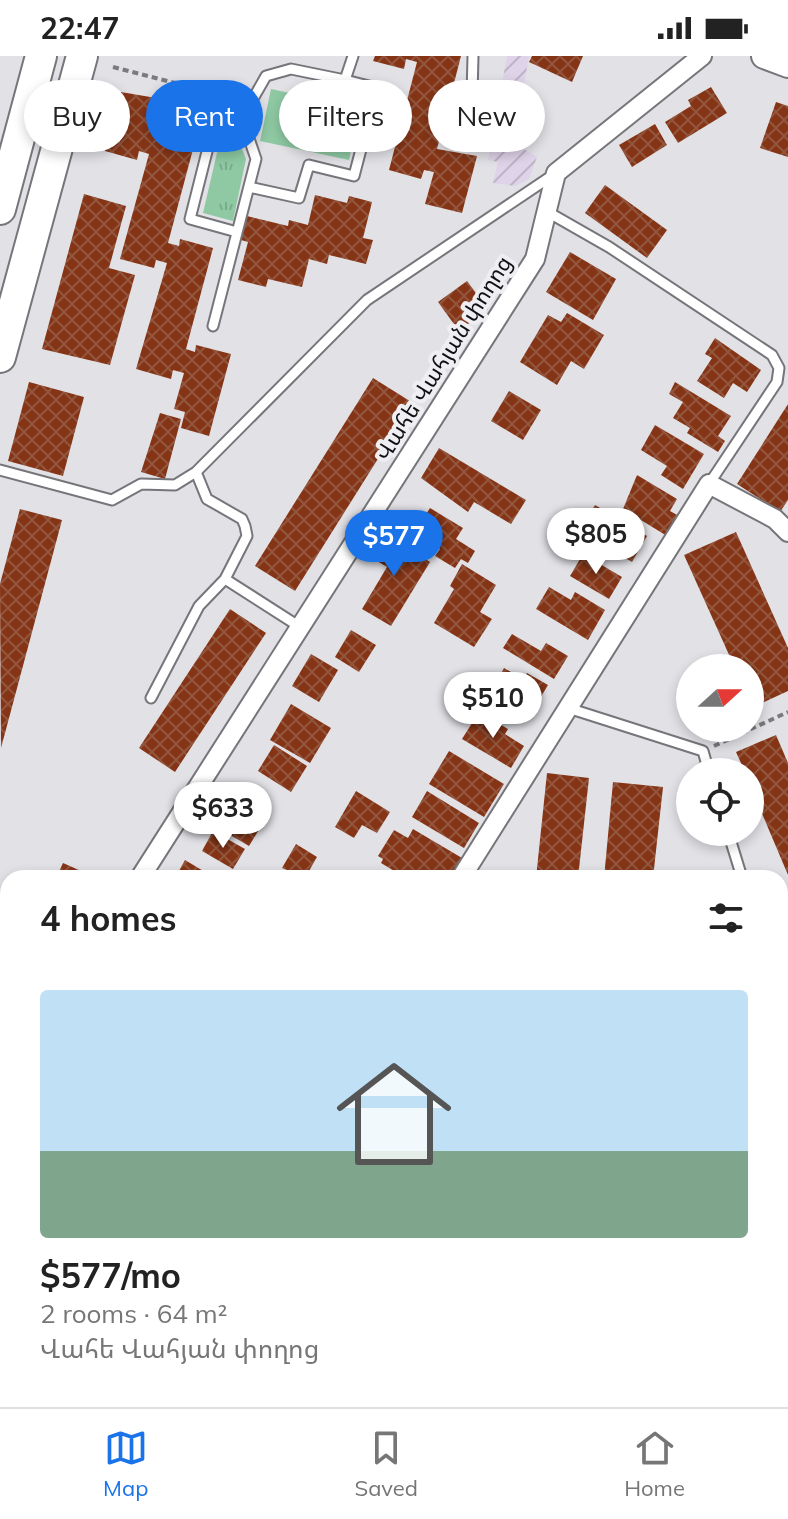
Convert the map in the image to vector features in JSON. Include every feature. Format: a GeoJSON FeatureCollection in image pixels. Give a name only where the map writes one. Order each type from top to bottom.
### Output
{"type":"FeatureCollection","features":[{"type":"Feature","properties":{"kind":"main road"},"geometry":{"type":"LineString","coordinates":[[0,206],[41,56]]}},
{"type":"Feature","properties":{"kind":"main road"},"geometry":{"type":"LineString","coordinates":[[0,357],[82,56]]}},
{"type":"Feature","properties":{"kind":"street"},"geometry":{"type":"LineString","coordinates":[[556,173],[702,56]]}},
{"type":"Feature","properties":{"kind":"street"},"geometry":{"type":"LineString","coordinates":[[764,56],[788,65]]}},
{"type":"Feature","properties":{"kind":"street","name":"Վահե Վահյան փողոց"},"geometry":{"type":"LineString","coordinates":[[145,870],[535,259],[556,173]]}},
{"type":"Feature","properties":{"kind":"street"},"geometry":{"type":"LineString","coordinates":[[466,870],[709,484],[786,527]]}},
{"type":"Feature","properties":{"kind":"lane"},"geometry":{"type":"LineString","coordinates":[[263,81],[266,76],[291,69],[345,80],[353,56]]}},
{"type":"Feature","properties":{"kind":"lane"},"geometry":{"type":"LineString","coordinates":[[472,80],[473,56]]}},
{"type":"Feature","properties":{"kind":"lane"},"geometry":{"type":"LineString","coordinates":[[207,152],[190,219],[237,232]]}},
{"type":"Feature","properties":{"kind":"lane"},"geometry":{"type":"LineString","coordinates":[[213,326],[256,159],[254,152]]}},
{"type":"Feature","properties":{"kind":"lane"},"geometry":{"type":"LineString","coordinates":[[249,187],[299,198],[309,165],[354,176],[360,152]]}},
{"type":"Feature","properties":{"kind":"lane"},"geometry":{"type":"LineString","coordinates":[[0,470],[112,500],[141,484],[175,485],[196,472],[367,300],[556,173]]}},
{"type":"Feature","properties":{"kind":"lane"},"geometry":{"type":"LineString","coordinates":[[546,211],[609,247],[772,355],[779,368],[777,382],[709,484]]}},
{"type":"Feature","properties":{"kind":"lane"},"geometry":{"type":"LineString","coordinates":[[151,698],[199,606],[225,579],[247,536],[242,519],[207,499],[196,472]]}},
{"type":"Feature","properties":{"kind":"lane"},"geometry":{"type":"LineString","coordinates":[[225,579],[300,627]]}},
{"type":"Feature","properties":{"kind":"lane"},"geometry":{"type":"LineString","coordinates":[[568,708],[703,751],[705,758]]}},
{"type":"Feature","properties":{"kind":"lane"},"geometry":{"type":"LineString","coordinates":[[732,846],[740,870]]}},
{"type":"Feature","properties":{"kind":"path"},"geometry":{"type":"LineString","coordinates":[[113,67],[163,80]]}},
{"type":"Feature","properties":{"kind":"path"},"geometry":{"type":"LineString","coordinates":[[703,751],[788,712]]}},
{"type":"Feature","properties":{"kind":"shaded area"},"geometry":{"type":"Polygon","coordinates":[[[507,56],[529,56],[525,80],[503,80],[507,56]]]}},
{"type":"Feature","properties":{"kind":"shaded area"},"geometry":{"type":"Polygon","coordinates":[[[489,152],[529,152],[537,157],[529,179],[515,186],[493,183],[498,162],[488,160],[489,152]]]}},
{"type":"Feature","properties":{"kind":"green space"},"geometry":{"type":"Polygon","coordinates":[[[271,89],[279,91],[279,145],[263,142],[271,89]]]}},
{"type":"Feature","properties":{"kind":"green space"},"geometry":{"type":"Polygon","coordinates":[[[217,152],[243,152],[246,159],[233,221],[203,213],[217,152]]]}},
{"type":"Feature","properties":{"kind":"green space"},"geometry":{"type":"Polygon","coordinates":[[[312,152],[351,152],[349,160],[312,152]]]}},
{"type":"Feature","properties":{"kind":"building"},"geometry":{"type":"Polygon","coordinates":[[[375,56],[461,56],[455,80],[428,80],[428,152],[477,156],[462,213],[425,204],[434,172],[424,170],[421,179],[389,170],[394,152],[412,152],[412,81],[417,62],[406,59],[404,69],[373,61],[375,56]]]}},
{"type":"Feature","properties":{"kind":"building"},"geometry":{"type":"Polygon","coordinates":[[[532,56],[583,56],[572,82],[529,62],[532,56]]]}},
{"type":"Feature","properties":{"kind":"building"},"geometry":{"type":"Polygon","coordinates":[[[711,87],[727,113],[678,143],[665,122],[691,106],[688,100],[711,87]]]}},
{"type":"Feature","properties":{"kind":"building"},"geometry":{"type":"Polygon","coordinates":[[[130,94],[146,96],[146,152],[192,152],[168,243],[179,246],[180,239],[213,248],[186,349],[195,352],[196,345],[231,354],[209,436],[181,428],[185,412],[174,409],[184,373],[173,370],[171,379],[136,369],[167,263],[156,260],[154,268],[120,259],[149,154],[139,151],[137,160],[109,152],[130,152],[130,94]]]}},
{"type":"Feature","properties":{"kind":"building"},"geometry":{"type":"Polygon","coordinates":[[[776,102],[788,106],[788,157],[760,148],[776,102]]]}},
{"type":"Feature","properties":{"kind":"building"},"geometry":{"type":"Polygon","coordinates":[[[655,124],[667,145],[632,167],[619,145],[655,124]]]}},
{"type":"Feature","properties":{"kind":"building"},"geometry":{"type":"Polygon","coordinates":[[[605,185],[667,230],[647,258],[585,213],[605,185]]]}},
{"type":"Feature","properties":{"kind":"building"},"geometry":{"type":"Polygon","coordinates":[[[84,194],[126,206],[109,268],[135,275],[110,365],[42,349],[84,194]]]}},
{"type":"Feature","properties":{"kind":"building"},"geometry":{"type":"Polygon","coordinates":[[[315,195],[347,203],[349,196],[372,202],[363,238],[373,240],[366,264],[329,255],[327,264],[309,259],[302,287],[268,279],[266,287],[238,280],[248,242],[241,240],[247,216],[288,226],[289,220],[308,225],[315,195]]]}},
{"type":"Feature","properties":{"kind":"building"},"geometry":{"type":"Polygon","coordinates":[[[570,252],[616,279],[593,320],[546,292],[570,252]]]}},
{"type":"Feature","properties":{"kind":"building"},"geometry":{"type":"Polygon","coordinates":[[[467,281],[488,309],[459,331],[438,302],[467,281]]]}},
{"type":"Feature","properties":{"kind":"building"},"geometry":{"type":"Polygon","coordinates":[[[567,313],[604,335],[584,369],[571,361],[557,385],[520,362],[548,315],[561,322],[567,313]]]}},
{"type":"Feature","properties":{"kind":"building"},"geometry":{"type":"Polygon","coordinates":[[[715,338],[761,370],[747,392],[733,383],[724,398],[697,381],[712,358],[705,354],[715,338]]]}},
{"type":"Feature","properties":{"kind":"building"},"geometry":{"type":"Polygon","coordinates":[[[373,378],[413,403],[295,591],[255,566],[373,378]]]}},
{"type":"Feature","properties":{"kind":"building"},"geometry":{"type":"Polygon","coordinates":[[[29,382],[84,397],[63,476],[8,461],[29,382]]]}},
{"type":"Feature","properties":{"kind":"building"},"geometry":{"type":"Polygon","coordinates":[[[675,382],[731,416],[718,436],[725,441],[718,452],[687,433],[690,428],[673,418],[683,402],[669,394],[675,382]]]}},
{"type":"Feature","properties":{"kind":"building"},"geometry":{"type":"Polygon","coordinates":[[[509,391],[541,410],[523,440],[491,421],[509,391]]]}},
{"type":"Feature","properties":{"kind":"building"},"geometry":{"type":"Polygon","coordinates":[[[788,404],[788,500],[780,512],[737,484],[788,404]]]}},
{"type":"Feature","properties":{"kind":"building"},"geometry":{"type":"Polygon","coordinates":[[[160,413],[181,419],[165,479],[141,472],[160,413]]]}},
{"type":"Feature","properties":{"kind":"building"},"geometry":{"type":"Polygon","coordinates":[[[655,425],[704,454],[683,489],[661,475],[667,466],[641,450],[655,425]]]}},
{"type":"Feature","properties":{"kind":"building"},"geometry":{"type":"Polygon","coordinates":[[[439,448],[526,500],[511,524],[474,502],[468,512],[421,478],[439,448]]]}},
{"type":"Feature","properties":{"kind":"building"},"geometry":{"type":"Polygon","coordinates":[[[637,475],[677,499],[670,511],[679,516],[667,536],[623,509],[637,475]]]}},
{"type":"Feature","properties":{"kind":"building"},"geometry":{"type":"Polygon","coordinates":[[[595,505],[647,536],[632,562],[580,530],[595,505]]]}},
{"type":"Feature","properties":{"kind":"building"},"geometry":{"type":"Polygon","coordinates":[[[430,508],[463,528],[456,539],[475,551],[468,563],[461,559],[455,568],[435,556],[440,549],[414,533],[430,508]]]}},
{"type":"Feature","properties":{"kind":"building"},"geometry":{"type":"Polygon","coordinates":[[[20,509],[62,520],[1,748],[0,584],[20,509]]]}},
{"type":"Feature","properties":{"kind":"building"},"geometry":{"type":"Polygon","coordinates":[[[381,532],[430,562],[391,626],[362,609],[387,567],[367,555],[381,532]]]}},
{"type":"Feature","properties":{"kind":"building"},"geometry":{"type":"Polygon","coordinates":[[[736,532],[788,648],[788,691],[764,702],[764,654],[729,654],[684,555],[736,532]]]}},
{"type":"Feature","properties":{"kind":"building"},"geometry":{"type":"Polygon","coordinates":[[[583,554],[622,577],[609,599],[570,576],[583,554]]]}},
{"type":"Feature","properties":{"kind":"building"},"geometry":{"type":"Polygon","coordinates":[[[462,564],[496,585],[480,612],[492,619],[474,647],[434,623],[454,589],[450,586],[462,564]]]}},
{"type":"Feature","properties":{"kind":"building"},"geometry":{"type":"Polygon","coordinates":[[[549,587],[571,600],[575,592],[605,610],[588,640],[536,609],[549,587]]]}},
{"type":"Feature","properties":{"kind":"building"},"geometry":{"type":"Polygon","coordinates":[[[230,609],[266,633],[175,772],[139,748],[230,609]]]}},
{"type":"Feature","properties":{"kind":"building"},"geometry":{"type":"Polygon","coordinates":[[[351,630],[376,645],[359,672],[335,657],[351,630]]]}},
{"type":"Feature","properties":{"kind":"building"},"geometry":{"type":"Polygon","coordinates":[[[512,634],[541,651],[546,643],[568,656],[554,679],[503,648],[512,634]]]}},
{"type":"Feature","properties":{"kind":"building"},"geometry":{"type":"Polygon","coordinates":[[[311,654],[338,670],[319,702],[292,686],[311,654]]]}},
{"type":"Feature","properties":{"kind":"building"},"geometry":{"type":"Polygon","coordinates":[[[504,668],[523,679],[527,673],[548,685],[527,720],[503,706],[497,714],[465,695],[478,672],[496,683],[504,668]]]}},
{"type":"Feature","properties":{"kind":"building"},"geometry":{"type":"Polygon","coordinates":[[[291,704],[331,728],[310,763],[270,740],[291,704]]]}},
{"type":"Feature","properties":{"kind":"building"},"geometry":{"type":"Polygon","coordinates":[[[479,712],[508,729],[505,734],[524,746],[511,768],[462,739],[479,712]]]}},
{"type":"Feature","properties":{"kind":"building"},"geometry":{"type":"Polygon","coordinates":[[[776,735],[788,763],[788,870],[764,818],[764,758],[739,758],[736,752],[776,735]]]}},
{"type":"Feature","properties":{"kind":"building"},"geometry":{"type":"Polygon","coordinates":[[[274,745],[307,766],[291,792],[258,771],[274,745]]]}},
{"type":"Feature","properties":{"kind":"building"},"geometry":{"type":"Polygon","coordinates":[[[449,751],[504,784],[484,817],[429,784],[449,751]]]}},
{"type":"Feature","properties":{"kind":"building"},"geometry":{"type":"Polygon","coordinates":[[[547,773],[589,778],[579,870],[537,870],[547,773]]]}},
{"type":"Feature","properties":{"kind":"building"},"geometry":{"type":"Polygon","coordinates":[[[613,782],[663,787],[654,870],[605,870],[613,782]]]}},
{"type":"Feature","properties":{"kind":"building"},"geometry":{"type":"Polygon","coordinates":[[[356,791],[390,812],[377,833],[362,825],[354,838],[335,827],[356,791]]]}},
{"type":"Feature","properties":{"kind":"building"},"geometry":{"type":"Polygon","coordinates":[[[427,791],[479,823],[464,848],[412,817],[427,791]]]}},
{"type":"Feature","properties":{"kind":"building"},"geometry":{"type":"Polygon","coordinates":[[[226,807],[260,828],[249,846],[215,826],[226,807]]]}},
{"type":"Feature","properties":{"kind":"building"},"geometry":{"type":"Polygon","coordinates":[[[413,829],[462,858],[455,870],[393,870],[381,863],[383,859],[378,856],[394,830],[408,838],[413,829]]]}},
{"type":"Feature","properties":{"kind":"building"},"geometry":{"type":"Polygon","coordinates":[[[213,831],[245,849],[233,869],[202,851],[213,831]]]}},
{"type":"Feature","properties":{"kind":"building"},"geometry":{"type":"Polygon","coordinates":[[[296,844],[317,857],[310,870],[282,868],[296,844]]]}},
{"type":"Feature","properties":{"kind":"building"},"geometry":{"type":"Polygon","coordinates":[[[185,860],[202,870],[179,870],[185,860]]]}},
{"type":"Feature","properties":{"kind":"building"},"geometry":{"type":"Polygon","coordinates":[[[63,863],[79,870],[60,870],[63,863]]]}}]}
